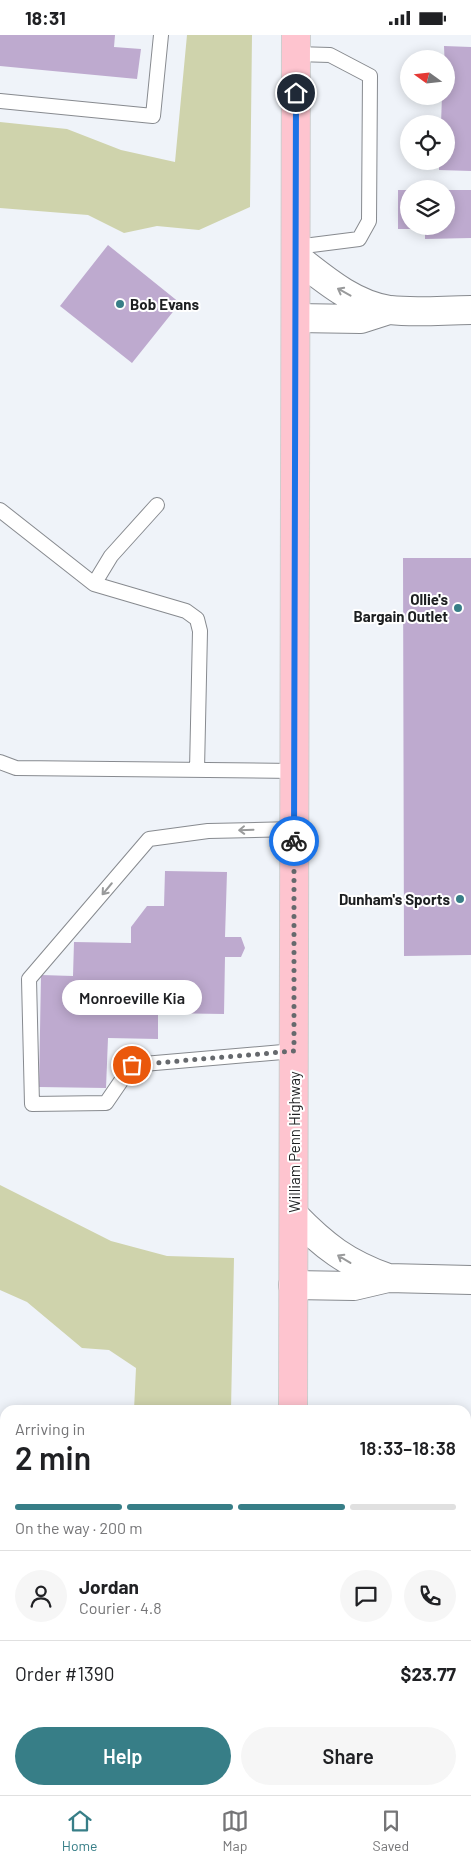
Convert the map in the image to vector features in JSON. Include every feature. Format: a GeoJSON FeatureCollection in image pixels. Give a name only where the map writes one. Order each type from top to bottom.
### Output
{"type":"FeatureCollection","features":[{"type":"Feature","properties":{"kind":"highway","name":"William Penn Highway"},"geometry":{"type":"LineString","coordinates":[[293,1405],[296,45]]}},
{"type":"Feature","properties":{"kind":"street"},"geometry":{"type":"LineString","coordinates":[[296,252],[338,289],[363,301],[389,310]]}},
{"type":"Feature","properties":{"kind":"street"},"geometry":{"type":"LineString","coordinates":[[296,318],[361,319],[389,310],[471,310]]}},
{"type":"Feature","properties":{"kind":"street"},"geometry":{"type":"LineString","coordinates":[[294,1215],[321,1242],[343,1259],[388,1279]]}},
{"type":"Feature","properties":{"kind":"street"},"geometry":{"type":"LineString","coordinates":[[293,1285],[354,1286],[388,1279],[471,1280]]}},
{"type":"Feature","properties":{"kind":"lane"},"geometry":{"type":"LineString","coordinates":[[0,101],[153,117],[161,35]]}},
{"type":"Feature","properties":{"kind":"lane"},"geometry":{"type":"LineString","coordinates":[[296,45],[330,55],[370,76],[369,221],[359,239],[296,252]]}},
{"type":"Feature","properties":{"kind":"lane"},"geometry":{"type":"LineString","coordinates":[[94,584],[120,544],[157,505]]}},
{"type":"Feature","properties":{"kind":"lane"},"geometry":{"type":"LineString","coordinates":[[0,510],[94,584],[186,611],[197,619],[200,631],[197,770]]}},
{"type":"Feature","properties":{"kind":"lane"},"geometry":{"type":"LineString","coordinates":[[0,762],[16,769],[295,771]]}},
{"type":"Feature","properties":{"kind":"lane"},"geometry":{"type":"LineString","coordinates":[[294,829],[208,831],[149,839],[29,979],[32,1104],[106,1103],[132,1065],[294,1051]]}},
{"type":"Feature","properties":{"kind":"green space"},"geometry":{"type":"Polygon","coordinates":[[[187,35],[252,35],[250,207],[199,230],[157,226],[124,233],[88,215],[0,208],[0,122],[67,129],[121,150],[175,162],[187,35]]]}},
{"type":"Feature","properties":{"kind":"green space"},"geometry":{"type":"Polygon","coordinates":[[[0,1185],[111,1241],[167,1256],[234,1258],[231,1405],[134,1405],[136,1368],[109,1350],[82,1348],[27,1302],[0,1290],[0,1185]]]}},
{"type":"Feature","properties":{"kind":"building"},"geometry":{"type":"Polygon","coordinates":[[[0,35],[115,35],[114,47],[141,49],[137,79],[0,66],[0,35]]]}},
{"type":"Feature","properties":{"kind":"building"},"geometry":{"type":"Polygon","coordinates":[[[444,46],[471,47],[471,171],[439,170],[455,170],[455,115],[441,115],[442,105],[455,105],[455,50],[444,50],[444,46]]]}},
{"type":"Feature","properties":{"kind":"building"},"geometry":{"type":"Polygon","coordinates":[[[398,190],[400,190],[400,229],[398,229],[398,190]]]}},
{"type":"Feature","properties":{"kind":"building"},"geometry":{"type":"Polygon","coordinates":[[[455,190],[471,190],[471,238],[425,239],[425,235],[455,235],[455,190]]]}},
{"type":"Feature","properties":{"kind":"building","name":"Bob Evans"},"geometry":{"type":"Polygon","coordinates":[[[108,245],[180,303],[132,363],[60,306],[108,245]]]}},
{"type":"Feature","properties":{"kind":"building"},"geometry":{"type":"Polygon","coordinates":[[[403,558],[471,558],[471,955],[404,956],[403,558]]]}},
{"type":"Feature","properties":{"kind":"building"},"geometry":{"type":"Polygon","coordinates":[[[165,871],[227,872],[225,937],[241,937],[245,948],[241,957],[225,957],[224,1014],[158,1013],[158,1039],[108,1038],[106,1088],[39,1087],[41,975],[73,976],[74,942],[131,943],[131,927],[147,906],[164,906],[165,871]]]}},
{"type":"Feature","properties":{"kind":"way so far"},"geometry":{"type":"LineString","coordinates":[[132,1065],[294,1051],[294,841]]}},
{"type":"Feature","properties":{"kind":"place","name":"Bob Evans"},"geometry":{"type":"Point","coordinates":[120,304]}},
{"type":"Feature","properties":{"kind":"place","name":"Ollie's Bargain Outlet"},"geometry":{"type":"Point","coordinates":[458,608]}},
{"type":"Feature","properties":{"kind":"place","name":"Dunham's Sports"},"geometry":{"type":"Point","coordinates":[460,899]}},
{"type":"Feature","properties":{"kind":"place","name":"Monroeville Kia"},"geometry":{"type":"Point","coordinates":[132,1065]}},
{"type":"Feature","properties":{"kind":"route"},"geometry":{"type":"LineString","coordinates":[[294,841],[296,93]]}}]}
